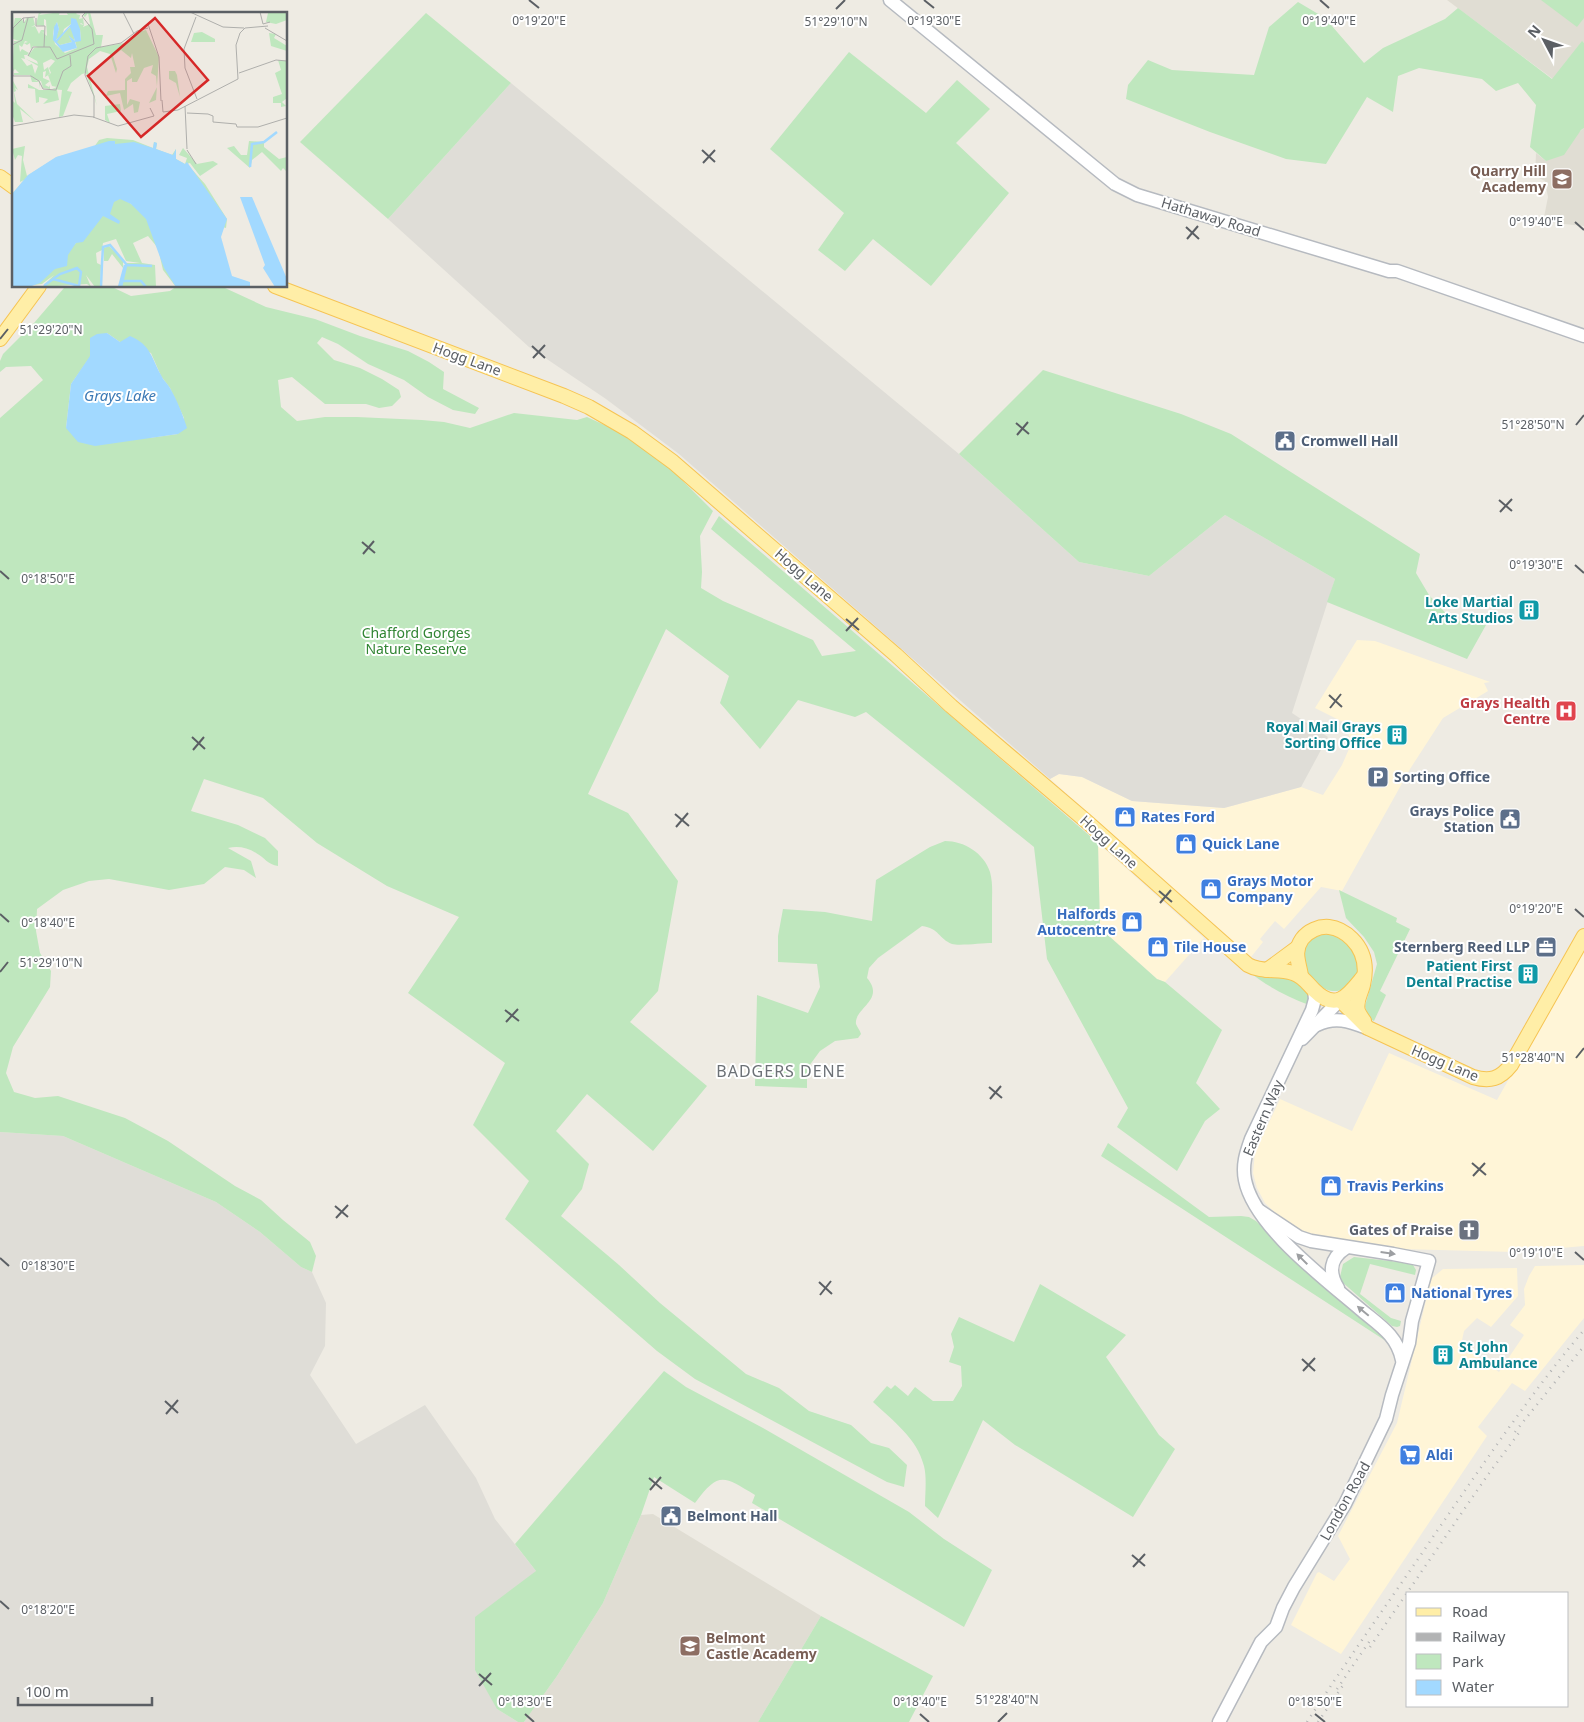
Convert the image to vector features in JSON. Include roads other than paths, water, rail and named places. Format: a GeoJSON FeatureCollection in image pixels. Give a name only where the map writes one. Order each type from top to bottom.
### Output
{"type":"FeatureCollection","features":[{"type":"Feature","properties":{"kind":"main road"},"geometry":{"type":"LineString","coordinates":[[0,177],[12,186]]}},
{"type":"Feature","properties":{"kind":"main road"},"geometry":{"type":"LineString","coordinates":[[0,338],[38,288]]}},
{"type":"Feature","properties":{"kind":"main road","name":"Hogg Lane"},"geometry":{"type":"LineString","coordinates":[[280,288],[564,396],[589,407],[632,432],[672,462],[896,655],[951,706],[1086,821],[1248,965],[1267,970],[1285,970],[1301,976],[1314,990],[1326,998],[1340,1000],[1368,1028],[1473,1077],[1486,1080],[1497,1079],[1511,1065],[1584,936]]}},
{"type":"Feature","properties":{"kind":"main road"},"geometry":{"type":"LineString","coordinates":[[1301,976],[1296,957],[1298,948],[1301,941],[1312,931],[1325,927],[1338,929],[1352,939],[1363,953],[1365,966],[1364,985],[1358,999],[1358,1011],[1368,1028]]}},
{"type":"Feature","properties":{"kind":"main road"},"geometry":{"type":"LineString","coordinates":[[1267,970],[1298,948]]}},
{"type":"Feature","properties":{"kind":"main road"},"geometry":{"type":"LineString","coordinates":[[1340,1000],[1346,997],[1364,977]]}},
{"type":"Feature","properties":{"kind":"street","name":"Hathaway Road"},"geometry":{"type":"LineString","coordinates":[[890,0],[1115,184],[1124,189],[1178,208],[1397,271],[1584,336]]}},
{"type":"Feature","properties":{"kind":"street","name":"Eastern Way"},"geometry":{"type":"LineString","coordinates":[[1314,990],[1314,1004],[1251,1139],[1245,1156],[1245,1181],[1253,1202],[1266,1221],[1302,1260],[1326,1282],[1387,1331],[1398,1346],[1402,1361]]}},
{"type":"Feature","properties":{"kind":"street","name":"Eastern Way"},"geometry":{"type":"LineString","coordinates":[[1292,1053],[1314,1026],[1340,1000]]}},
{"type":"Feature","properties":{"kind":"street","name":"Hogg Lane"},"geometry":{"type":"LineString","coordinates":[[1314,1026],[1325,1021],[1337,1019],[1353,1022],[1368,1028]]}},
{"type":"Feature","properties":{"kind":"street","name":"Eastern Way"},"geometry":{"type":"LineString","coordinates":[[1260,1211],[1299,1237],[1346,1248],[1428,1261]]}},
{"type":"Feature","properties":{"kind":"street"},"geometry":{"type":"LineString","coordinates":[[1339,1291],[1331,1274],[1332,1266],[1336,1255],[1346,1248]]}},
{"type":"Feature","properties":{"kind":"street","name":"London Road"},"geometry":{"type":"LineString","coordinates":[[1219,1722],[1261,1642],[1276,1627],[1282,1608],[1345,1504],[1368,1460],[1386,1419],[1408,1343],[1428,1261]]}},
{"type":"Feature","properties":{"kind":"street"},"geometry":{"type":"LineString","coordinates":[[1387,1331],[1395,1336],[1402,1335],[1412,1321]]}},
{"type":"Feature","properties":{"kind":"water","name":"Grays Lake"},"geometry":{"type":"Polygon","coordinates":[[[107,333],[120,342],[130,336],[142,343],[175,397],[187,428],[178,434],[95,446],[78,442],[66,428],[71,384],[90,356],[90,338],[97,334],[107,333]]]}},
{"type":"Feature","properties":{"kind":"railway"},"geometry":{"type":"LineString","coordinates":[[1307,1722],[1490,1454],[1545,1378],[1584,1330]]}},
{"type":"Feature","properties":{"kind":"railway"},"geometry":{"type":"LineString","coordinates":[[1515,1432],[1584,1346]]}},
{"type":"Feature","properties":{"kind":"railway"},"geometry":{"type":"LineString","coordinates":[[1408,1592],[1521,1430]]}},
{"type":"Feature","properties":{"kind":"railway"},"geometry":{"type":"LineString","coordinates":[[1370,1647],[1406,1594]]}},
{"type":"Feature","properties":{"kind":"railway"},"geometry":{"type":"LineString","coordinates":[[1337,1689],[1371,1639]]}},
{"type":"Feature","properties":{"kind":"railway"},"geometry":{"type":"LineString","coordinates":[[1318,1722],[1344,1684]]}},
{"type":"Feature","properties":{"kind":"place","name":"Quarry Hill Academy"},"geometry":{"type":"Point","coordinates":[1562,179]}},
{"type":"Feature","properties":{"kind":"place","name":"Cromwell Hall"},"geometry":{"type":"Point","coordinates":[1285,441]}},
{"type":"Feature","properties":{"kind":"place","name":"Loke Martial Arts Studios"},"geometry":{"type":"Point","coordinates":[1529,610]}},
{"type":"Feature","properties":{"kind":"place","name":"Grays Health Centre"},"geometry":{"type":"Point","coordinates":[1566,711]}},
{"type":"Feature","properties":{"kind":"place","name":"Royal Mail Grays Sorting Office"},"geometry":{"type":"Point","coordinates":[1397,735]}},
{"type":"Feature","properties":{"kind":"place","name":"Sorting Office"},"geometry":{"type":"Point","coordinates":[1378,777]}},
{"type":"Feature","properties":{"kind":"place","name":"Rates Ford"},"geometry":{"type":"Point","coordinates":[1125,817]}},
{"type":"Feature","properties":{"kind":"place","name":"Grays Police Station"},"geometry":{"type":"Point","coordinates":[1510,819]}},
{"type":"Feature","properties":{"kind":"place","name":"Quick Lane"},"geometry":{"type":"Point","coordinates":[1186,844]}},
{"type":"Feature","properties":{"kind":"place","name":"Grays Motor Company"},"geometry":{"type":"Point","coordinates":[1211,889]}},
{"type":"Feature","properties":{"kind":"place","name":"Halfords Autocentre"},"geometry":{"type":"Point","coordinates":[1132,922]}},
{"type":"Feature","properties":{"kind":"place","name":"Tile House"},"geometry":{"type":"Point","coordinates":[1158,947]}},
{"type":"Feature","properties":{"kind":"place","name":"Sternberg Reed LLP"},"geometry":{"type":"Point","coordinates":[1546,947]}},
{"type":"Feature","properties":{"kind":"place","name":"Patient First Dental Practise"},"geometry":{"type":"Point","coordinates":[1528,974]}},
{"type":"Feature","properties":{"kind":"place","name":"Travis Perkins"},"geometry":{"type":"Point","coordinates":[1331,1186]}},
{"type":"Feature","properties":{"kind":"place","name":"Gates of Praise"},"geometry":{"type":"Point","coordinates":[1469,1230]}},
{"type":"Feature","properties":{"kind":"place","name":"National Tyres"},"geometry":{"type":"Point","coordinates":[1395,1293]}},
{"type":"Feature","properties":{"kind":"place","name":"St John Ambulance"},"geometry":{"type":"Point","coordinates":[1443,1355]}},
{"type":"Feature","properties":{"kind":"place","name":"Aldi"},"geometry":{"type":"Point","coordinates":[1410,1455]}},
{"type":"Feature","properties":{"kind":"place","name":"Belmont Hall"},"geometry":{"type":"Point","coordinates":[671,1516]}},
{"type":"Feature","properties":{"kind":"place","name":"Belmont Castle Academy"},"geometry":{"type":"Point","coordinates":[690,1646]}},
{"type":"Feature","properties":{"kind":"district","name":"BADGERS DENE"},"geometry":{"type":"Point","coordinates":[781,1071]}},
{"type":"Feature","properties":{"kind":"park label","name":"Chafford Gorges Nature Reserve"},"geometry":{"type":"Point","coordinates":[416,642]}}]}
